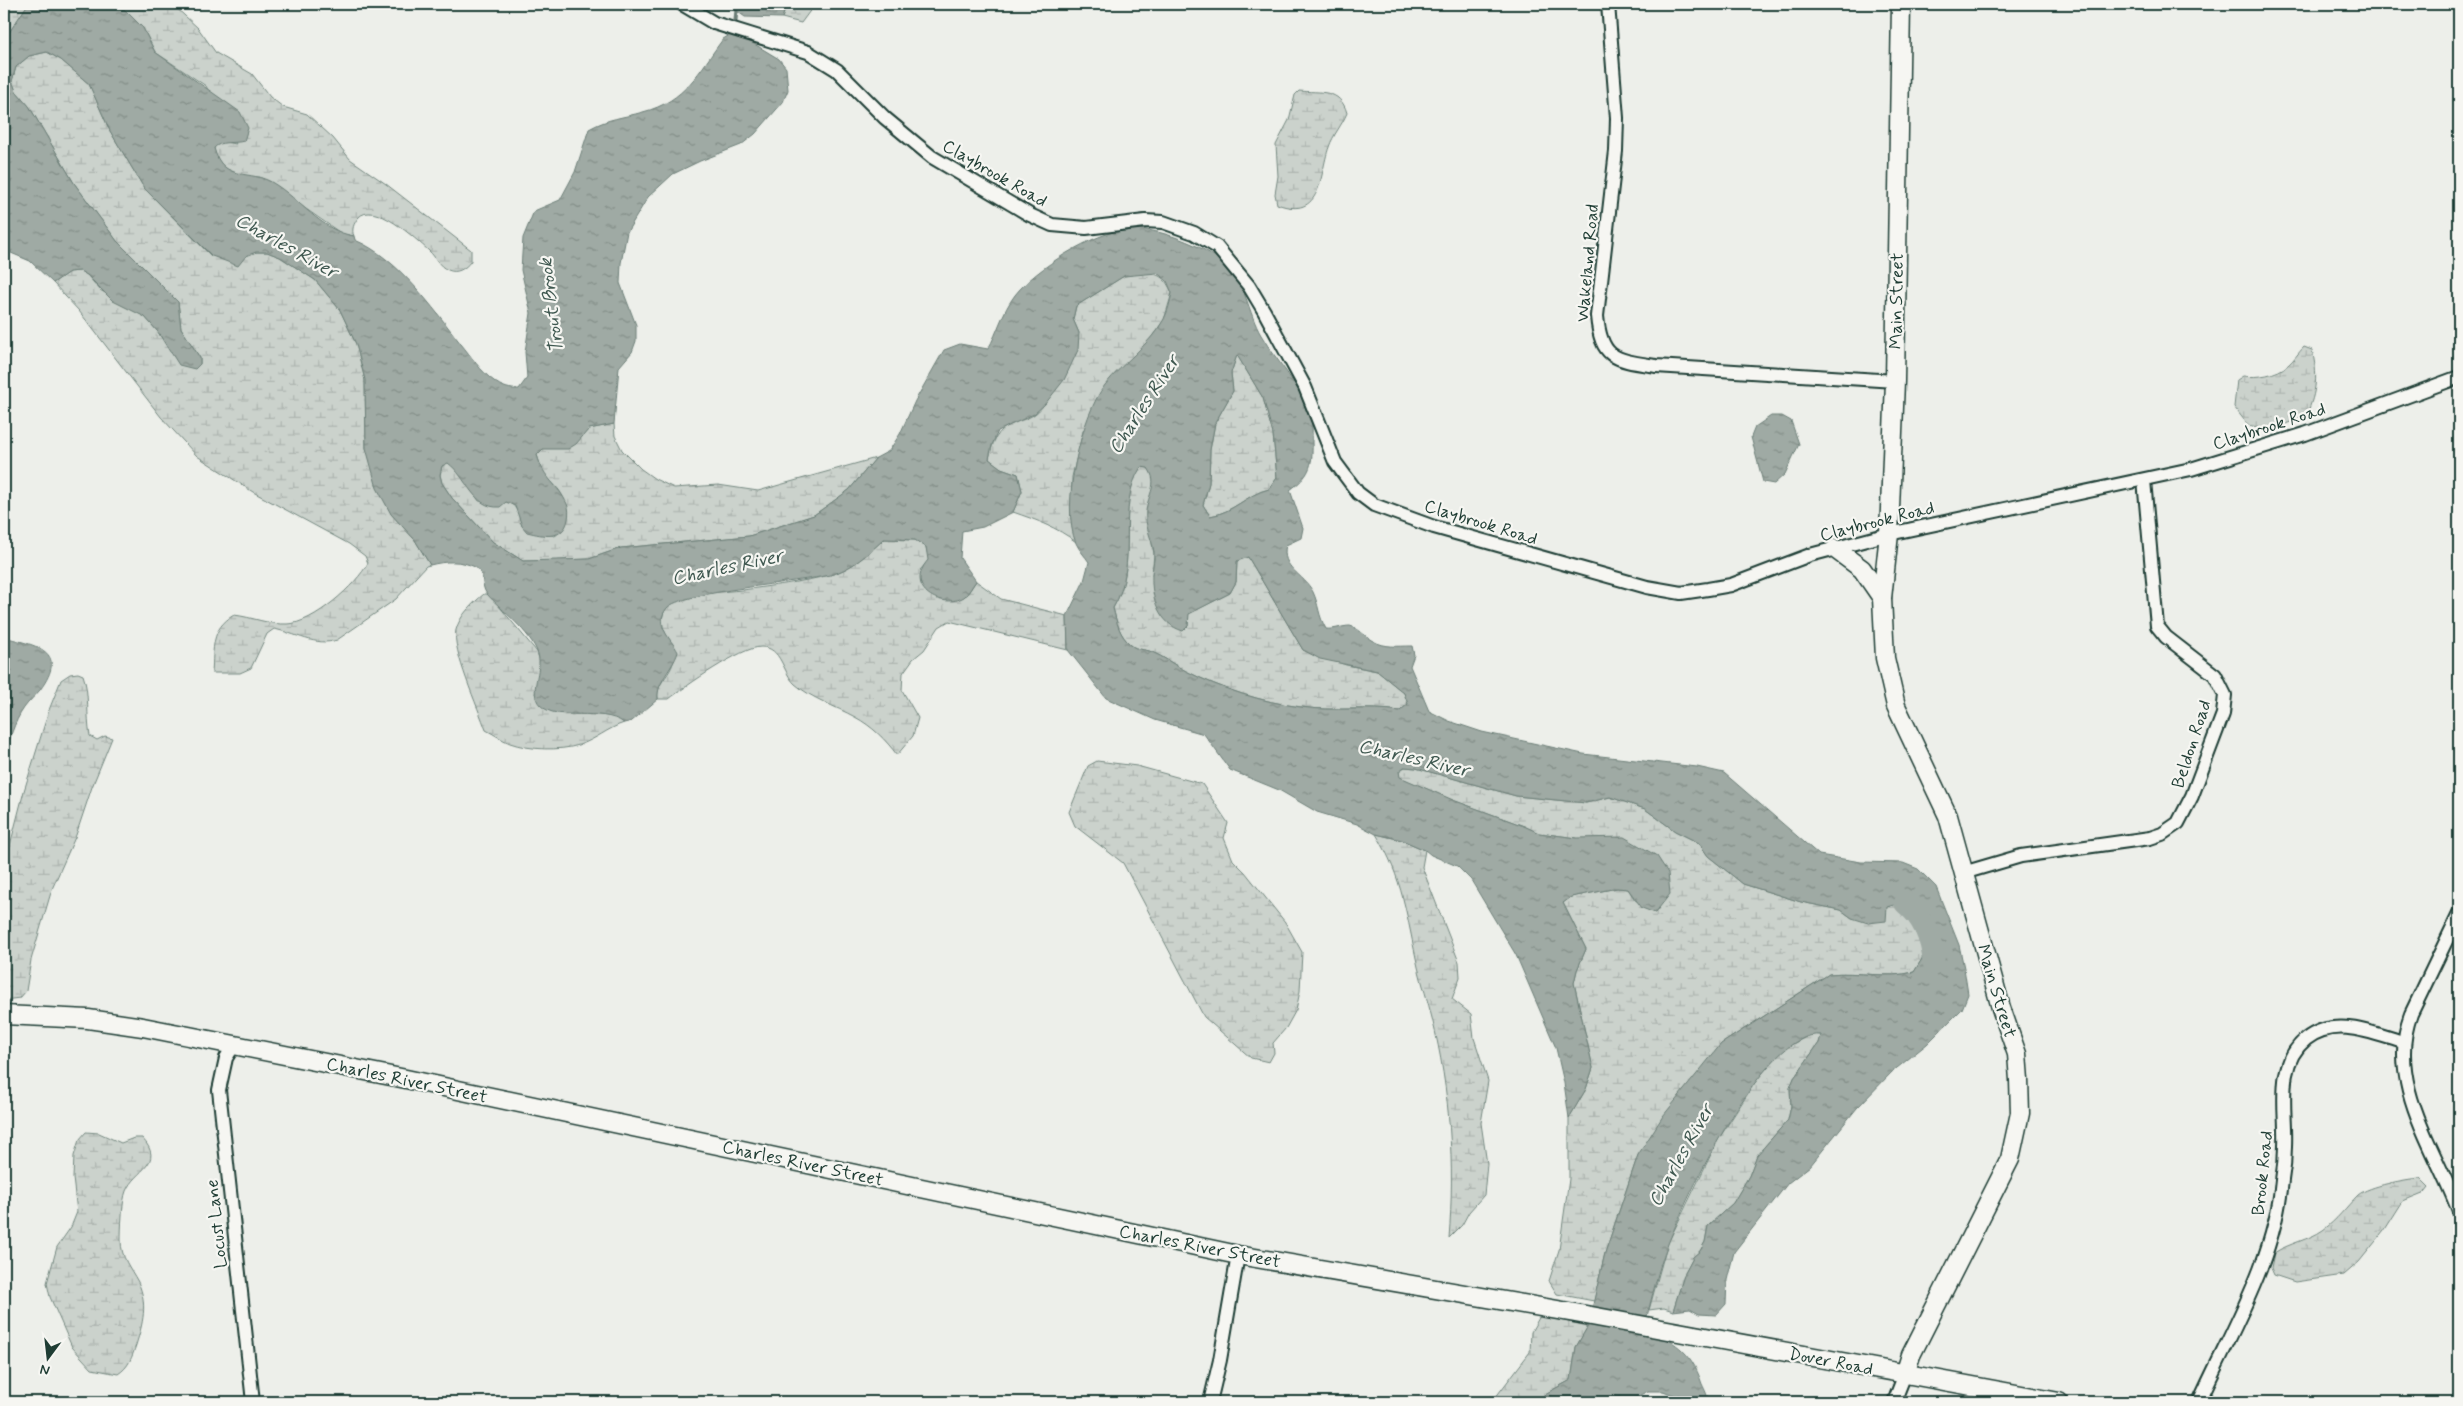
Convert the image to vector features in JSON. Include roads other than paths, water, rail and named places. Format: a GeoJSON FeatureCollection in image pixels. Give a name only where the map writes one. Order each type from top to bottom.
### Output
{"type":"FeatureCollection","features":[{"type":"Feature","properties":{"kind":"street","name":"Claybrook Road"},"geometry":{"type":"LineString","coordinates":[[682,4],[714,23],[808,52],[837,70],[884,118],[932,158],[1030,215],[1052,225],[1086,228],[1145,221],[1163,222],[1194,233],[1216,248],[1249,286],[1305,387],[1336,462],[1358,493],[1374,505],[1434,527],[1611,579],[1681,592],[1731,584],[1810,555],[1889,534],[2144,480],[2253,451],[2459,377]]}},
{"type":"Feature","properties":{"kind":"street","name":"Wakeland Road"},"geometry":{"type":"LineString","coordinates":[[1608,4],[1618,118],[1597,316],[1599,338],[1609,353],[1623,361],[1656,366],[1895,381]]}},
{"type":"Feature","properties":{"kind":"street","name":"Main Street"},"geometry":{"type":"LineString","coordinates":[[1901,4],[1895,381],[1889,534],[1882,598],[1885,658],[1896,706],[1948,816],[2001,1008],[2017,1054],[2020,1113],[2010,1159],[1911,1355],[1905,1374]]}},
{"type":"Feature","properties":{"kind":"street","name":"Beldon Road"},"geometry":{"type":"LineString","coordinates":[[1963,873],[2021,856],[2150,838],[2173,827],[2187,810],[2222,714],[2225,695],[2215,675],[2166,637],[2156,626],[2144,480]]}},
{"type":"Feature","properties":{"kind":"street"},"geometry":{"type":"LineString","coordinates":[[1835,549],[1862,568],[1882,598]]}},
{"type":"Feature","properties":{"kind":"street"},"geometry":{"type":"LineString","coordinates":[[2459,914],[2412,1014],[2403,1042],[2405,1064],[2415,1108],[2459,1212]]}},
{"type":"Feature","properties":{"kind":"street","name":"Charles River Street"},"geometry":{"type":"LineString","coordinates":[[4,1015],[88,1019],[234,1045],[406,1079],[1238,1255],[1602,1319]]}},
{"type":"Feature","properties":{"kind":"street","name":"Brook Road"},"geometry":{"type":"LineString","coordinates":[[2199,1402],[2248,1296],[2270,1241],[2280,1200],[2285,1147],[2285,1078],[2291,1058],[2305,1040],[2316,1033],[2337,1027],[2354,1028],[2403,1042]]}},
{"type":"Feature","properties":{"kind":"street","name":"Locust Lane"},"geometry":{"type":"LineString","coordinates":[[234,1045],[226,1058],[219,1090],[253,1402]]}},
{"type":"Feature","properties":{"kind":"street"},"geometry":{"type":"LineString","coordinates":[[1210,1402],[1220,1360],[1238,1255]]}},
{"type":"Feature","properties":{"kind":"street","name":"Dover Road"},"geometry":{"type":"LineString","coordinates":[[1602,1319],[2060,1402]]}},
{"type":"Feature","properties":{"kind":"street"},"geometry":{"type":"LineString","coordinates":[[1894,1402],[1905,1374]]}},
{"type":"Feature","properties":{"kind":"water"},"geometry":{"type":"Polygon","coordinates":[[[28,4],[106,4],[125,10],[143,28],[155,52],[240,112],[248,128],[244,141],[224,143],[214,148],[218,159],[224,166],[231,171],[265,179],[273,183],[331,228],[354,236],[355,240],[371,248],[386,259],[414,285],[476,364],[489,377],[506,388],[516,389],[519,389],[527,378],[525,352],[531,313],[521,270],[523,238],[534,211],[560,200],[575,172],[589,129],[609,120],[658,107],[681,93],[723,39],[730,35],[741,36],[779,59],[786,68],[788,90],[783,102],[755,134],[741,145],[673,174],[648,197],[627,232],[621,263],[620,283],[636,325],[636,341],[632,352],[619,367],[614,424],[589,429],[576,444],[568,449],[543,449],[537,455],[543,470],[560,491],[568,506],[568,519],[562,531],[552,535],[527,532],[522,526],[515,506],[506,502],[500,507],[483,503],[471,491],[455,469],[448,463],[442,466],[440,475],[442,483],[452,498],[493,542],[523,561],[589,559],[621,548],[749,536],[814,515],[849,490],[876,458],[889,451],[900,434],[915,401],[944,350],[960,344],[988,349],[1015,295],[1036,274],[1051,263],[1083,244],[1114,232],[1128,229],[1140,229],[1166,234],[1193,244],[1217,258],[1233,272],[1261,335],[1295,384],[1310,416],[1312,422],[1312,458],[1309,470],[1302,480],[1290,490],[1303,528],[1301,538],[1286,545],[1285,553],[1286,560],[1313,592],[1326,629],[1350,626],[1382,645],[1412,646],[1414,655],[1410,666],[1429,711],[1449,721],[1482,732],[1583,754],[1697,767],[1724,773],[1819,855],[1861,862],[1903,863],[1918,869],[1936,887],[1959,945],[1968,994],[1962,1009],[1927,1044],[1892,1072],[1857,1108],[1810,1166],[1788,1183],[1734,1252],[1727,1280],[1726,1304],[1716,1315],[1699,1314],[1690,1309],[1673,1311],[1685,1272],[1693,1257],[1700,1251],[1705,1242],[1708,1226],[1733,1203],[1749,1176],[1757,1155],[1788,1120],[1791,1106],[1790,1088],[1794,1078],[1819,1043],[1821,1035],[1799,1040],[1776,1058],[1753,1086],[1730,1120],[1677,1222],[1658,1273],[1645,1324],[1673,1342],[1686,1354],[1697,1372],[1708,1402],[1682,1402],[1674,1395],[1663,1391],[1648,1391],[1632,1399],[1631,1402],[1541,1402],[1545,1394],[1571,1380],[1576,1347],[1588,1326],[1605,1253],[1638,1155],[1663,1116],[1721,1044],[1829,974],[1893,975],[1914,972],[1922,959],[1928,929],[1906,915],[1897,904],[1887,907],[1886,921],[1868,923],[1852,918],[1841,910],[1801,902],[1743,884],[1708,856],[1699,843],[1675,831],[1645,809],[1610,797],[1586,803],[1516,796],[1416,768],[1404,767],[1399,771],[1400,777],[1453,800],[1539,833],[1577,838],[1624,837],[1657,856],[1668,873],[1670,894],[1655,913],[1642,908],[1628,889],[1617,888],[1571,897],[1563,903],[1586,949],[1574,983],[1593,1068],[1586,1089],[1569,1118],[1556,1048],[1516,955],[1471,880],[1457,866],[1402,840],[1376,834],[1357,824],[1317,812],[1279,790],[1230,770],[1204,734],[1155,720],[1106,698],[1068,650],[1067,616],[1084,581],[1089,562],[1077,546],[1072,527],[1070,507],[1072,485],[1081,439],[1096,399],[1105,385],[1151,337],[1165,316],[1172,293],[1167,281],[1157,273],[1124,276],[1076,306],[1073,319],[1079,333],[1078,350],[1064,380],[1045,404],[1034,414],[998,431],[989,459],[1001,468],[1018,474],[1022,491],[1013,512],[983,527],[962,531],[960,558],[976,581],[964,597],[946,601],[937,599],[923,588],[920,580],[922,570],[928,560],[926,547],[915,540],[884,539],[853,565],[830,575],[717,592],[677,602],[667,608],[663,614],[662,626],[678,652],[662,681],[658,699],[632,721],[624,723],[604,716],[557,713],[548,710],[540,705],[535,694],[539,667],[538,654],[529,638],[487,594],[481,573],[475,567],[458,562],[430,565],[415,540],[391,514],[377,488],[366,448],[365,380],[356,344],[340,310],[315,280],[280,257],[267,252],[256,252],[246,256],[238,266],[212,256],[144,188],[110,131],[89,84],[61,60],[47,52],[29,56],[16,67],[12,81],[16,91],[29,106],[74,183],[117,241],[178,302],[181,328],[200,358],[200,364],[195,369],[179,365],[158,332],[145,317],[113,301],[87,275],[80,271],[69,272],[53,283],[30,261],[4,250],[4,40],[28,4]],[[1237,355],[1231,373],[1233,391],[1215,423],[1210,450],[1209,483],[1203,505],[1210,516],[1226,511],[1261,491],[1269,489],[1277,478],[1273,434],[1263,398],[1237,355]],[[1141,467],[1133,483],[1129,500],[1125,572],[1121,590],[1113,608],[1121,633],[1131,645],[1156,654],[1213,684],[1242,694],[1286,705],[1326,709],[1400,711],[1408,704],[1404,693],[1377,671],[1320,659],[1303,650],[1248,557],[1237,561],[1236,582],[1230,593],[1189,614],[1188,626],[1183,631],[1168,623],[1158,609],[1152,584],[1154,552],[1146,516],[1153,479],[1148,468],[1141,467]]]}},
{"type":"Feature","properties":{"kind":"water"},"geometry":{"type":"Polygon","coordinates":[[[727,4],[787,4],[782,18],[745,17],[727,4]]]}},
{"type":"Feature","properties":{"kind":"water"},"geometry":{"type":"Polygon","coordinates":[[[1771,416],[1782,416],[1791,421],[1799,444],[1785,474],[1774,484],[1763,482],[1751,437],[1755,427],[1771,416]]]}},
{"type":"Feature","properties":{"kind":"water"},"geometry":{"type":"Polygon","coordinates":[[[4,637],[38,647],[50,658],[51,666],[48,677],[40,690],[20,713],[4,758],[4,637]]]}},
{"type":"Feature","properties":{"kind":"waterway","name":"Trout Brook"},"geometry":{"type":"LineString","coordinates":[[735,26],[737,4]]}},
{"type":"Feature","properties":{"kind":"waterway","name":"Charles River"},"geometry":{"type":"LineString","coordinates":[[1905,903],[1917,915],[1926,930],[1934,964]]}}]}
